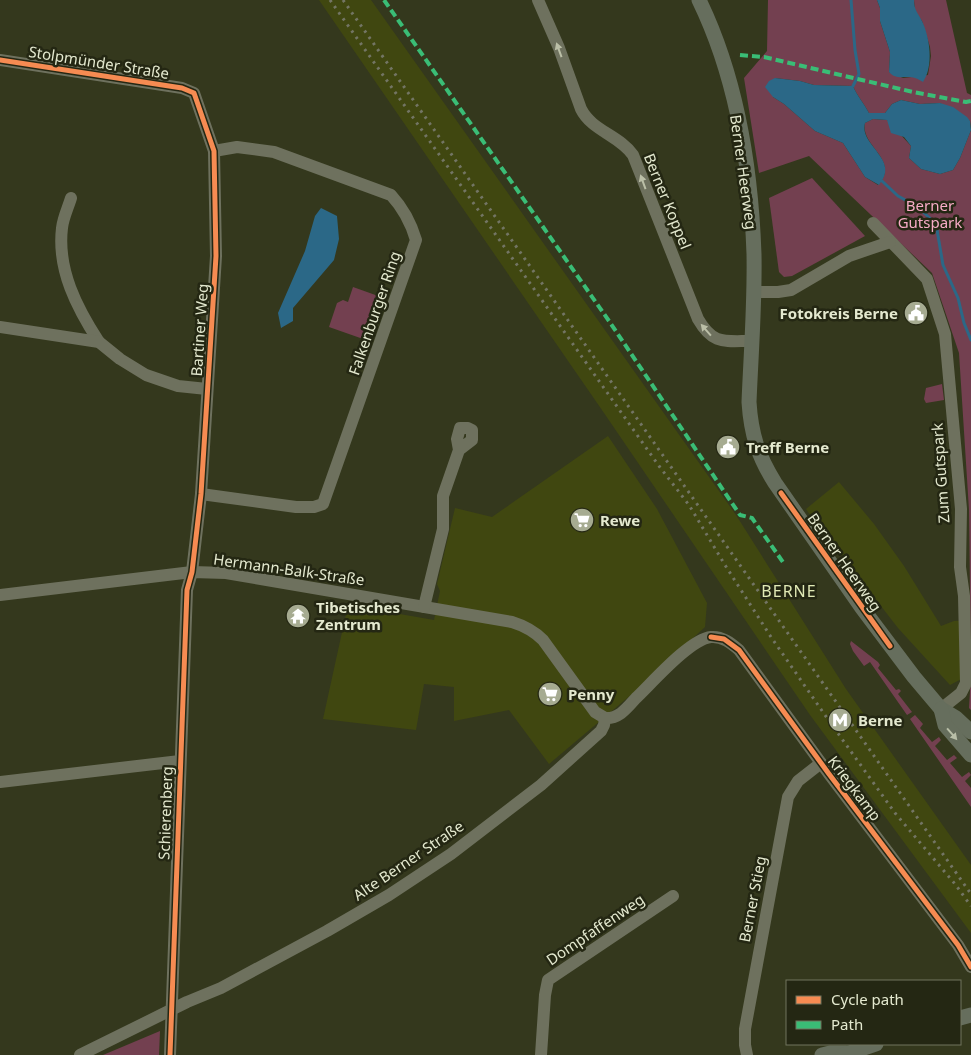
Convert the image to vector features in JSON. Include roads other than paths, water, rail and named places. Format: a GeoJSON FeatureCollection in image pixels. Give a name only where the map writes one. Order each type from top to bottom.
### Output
{"type":"FeatureCollection","features":[{"type":"Feature","properties":{"kind":"main road","name":"Berner Heerweg"},"geometry":{"type":"LineString","coordinates":[[699,0],[722,59],[734,98],[747,171],[752,216],[754,292],[750,418],[755,446],[763,465],[800,520],[909,671],[941,709],[956,718],[971,732]]}},
{"type":"Feature","properties":{"kind":"main road","name":"Berner Heerweg"},"geometry":{"type":"LineString","coordinates":[[941,709],[944,725],[971,755]]}},
{"type":"Feature","properties":{"kind":"main road"},"geometry":{"type":"LineString","coordinates":[[822,1055],[830,1053],[844,1054],[873,1045]]}},
{"type":"Feature","properties":{"kind":"street","name":"Berner Koppel"},"geometry":{"type":"LineString","coordinates":[[538,0],[586,118],[592,124],[627,146],[633,155],[704,330],[713,338],[720,340],[751,341]]}},
{"type":"Feature","properties":{"kind":"street","name":"Stolpmünder Straße"},"geometry":{"type":"LineString","coordinates":[[0,60],[182,88],[194,93]]}},
{"type":"Feature","properties":{"kind":"street","name":"Bartiner Weg"},"geometry":{"type":"LineString","coordinates":[[192,572],[201,494],[216,256],[214,151],[194,93]]}},
{"type":"Feature","properties":{"kind":"street","name":"Falkenburger Ring"},"geometry":{"type":"LineString","coordinates":[[201,494],[296,507],[314,507],[323,504],[416,240],[406,214],[391,195],[274,152],[237,147],[214,151]]}},
{"type":"Feature","properties":{"kind":"street"},"geometry":{"type":"LineString","coordinates":[[71,198],[62,227],[63,264],[72,296],[99,342],[120,359],[146,375],[178,386],[207,390]]}},
{"type":"Feature","properties":{"kind":"street","name":"Zum Gutspark"},"geometry":{"type":"LineString","coordinates":[[873,223],[926,279],[945,334],[960,509],[960,567],[964,596],[966,683],[961,693],[941,709]]}},
{"type":"Feature","properties":{"kind":"street"},"geometry":{"type":"LineString","coordinates":[[754,292],[791,290],[849,256],[890,242]]}},
{"type":"Feature","properties":{"kind":"street"},"geometry":{"type":"LineString","coordinates":[[0,328],[99,342]]}},
{"type":"Feature","properties":{"kind":"street"},"geometry":{"type":"LineString","coordinates":[[424,606],[443,529],[443,496],[459,450]]}},
{"type":"Feature","properties":{"kind":"street","name":"Hermann-Balk-Straße"},"geometry":{"type":"LineString","coordinates":[[0,595],[192,572],[226,574],[512,622],[524,625],[534,631],[545,643],[595,712],[605,718]]}},
{"type":"Feature","properties":{"kind":"street","name":"Schierenberg"},"geometry":{"type":"LineString","coordinates":[[170,1055],[187,590],[192,572]]}},
{"type":"Feature","properties":{"kind":"street","name":"Kriegkamp"},"geometry":{"type":"LineString","coordinates":[[605,718],[616,717],[682,654],[694,645],[711,637],[724,639],[739,650],[821,764],[958,945],[971,967]]}},
{"type":"Feature","properties":{"kind":"street","name":"Alte Berner Straße"},"geometry":{"type":"LineString","coordinates":[[80,1055],[187,1002],[221,988],[327,931],[389,894],[451,854],[541,785],[601,731],[605,718]]}},
{"type":"Feature","properties":{"kind":"street"},"geometry":{"type":"LineString","coordinates":[[0,782],[180,761]]}},
{"type":"Feature","properties":{"kind":"street","name":"Berner Stieg"},"geometry":{"type":"LineString","coordinates":[[747,1055],[745,1029],[788,797],[798,781],[821,764]]}},
{"type":"Feature","properties":{"kind":"street","name":"Dompfaffenweg"},"geometry":{"type":"LineString","coordinates":[[541,1055],[548,980],[673,896]]}},
{"type":"Feature","properties":{"kind":"water"},"geometry":{"type":"Polygon","coordinates":[[[877,0],[914,0],[915,9],[925,28],[930,52],[929,68],[923,82],[911,77],[895,76],[889,72],[890,52],[880,21],[880,8],[877,0]]]}},
{"type":"Feature","properties":{"kind":"water"},"geometry":{"type":"Polygon","coordinates":[[[775,78],[814,85],[853,86],[869,113],[885,113],[892,104],[901,100],[920,104],[940,103],[953,107],[967,117],[970,121],[971,130],[953,170],[940,174],[921,169],[909,158],[911,146],[904,137],[891,133],[887,120],[873,119],[865,123],[868,139],[883,160],[885,168],[884,176],[879,185],[865,177],[843,143],[815,131],[773,97],[765,87],[769,81],[775,78]]]}},
{"type":"Feature","properties":{"kind":"water"},"geometry":{"type":"Polygon","coordinates":[[[321,208],[337,216],[339,239],[334,260],[293,308],[293,321],[281,328],[278,313],[305,251],[315,216],[321,208]]]}},
{"type":"Feature","properties":{"kind":"waterway"},"geometry":{"type":"LineString","coordinates":[[851,0],[859,74],[853,86]]}},
{"type":"Feature","properties":{"kind":"waterway"},"geometry":{"type":"LineString","coordinates":[[882,181],[898,196],[918,207],[936,224],[943,265],[958,298],[964,323],[971,340]]}},
{"type":"Feature","properties":{"kind":"railway"},"geometry":{"type":"LineString","coordinates":[[330,0],[659,466],[689,505],[771,637],[827,718],[895,813],[955,884],[971,906]]}},
{"type":"Feature","properties":{"kind":"railway"},"geometry":{"type":"LineString","coordinates":[[343,0],[971,894]]}},
{"type":"Feature","properties":{"kind":"place","name":"Fotokreis Berne"},"geometry":{"type":"Point","coordinates":[916,313]}},
{"type":"Feature","properties":{"kind":"place","name":"Treff Berne"},"geometry":{"type":"Point","coordinates":[728,447]}},
{"type":"Feature","properties":{"kind":"place","name":"Rewe"},"geometry":{"type":"Point","coordinates":[582,520]}},
{"type":"Feature","properties":{"kind":"place","name":"Tibetisches Zentrum"},"geometry":{"type":"Point","coordinates":[298,616]}},
{"type":"Feature","properties":{"kind":"place","name":"Penny"},"geometry":{"type":"Point","coordinates":[550,694]}},
{"type":"Feature","properties":{"kind":"place","name":"Berne"},"geometry":{"type":"Point","coordinates":[840,720]}},
{"type":"Feature","properties":{"kind":"district","name":"BERNE"},"geometry":{"type":"Point","coordinates":[789,591]}},
{"type":"Feature","properties":{"kind":"park label","name":"Berner Gutspark"},"geometry":{"type":"Point","coordinates":[930,214]}}]}
